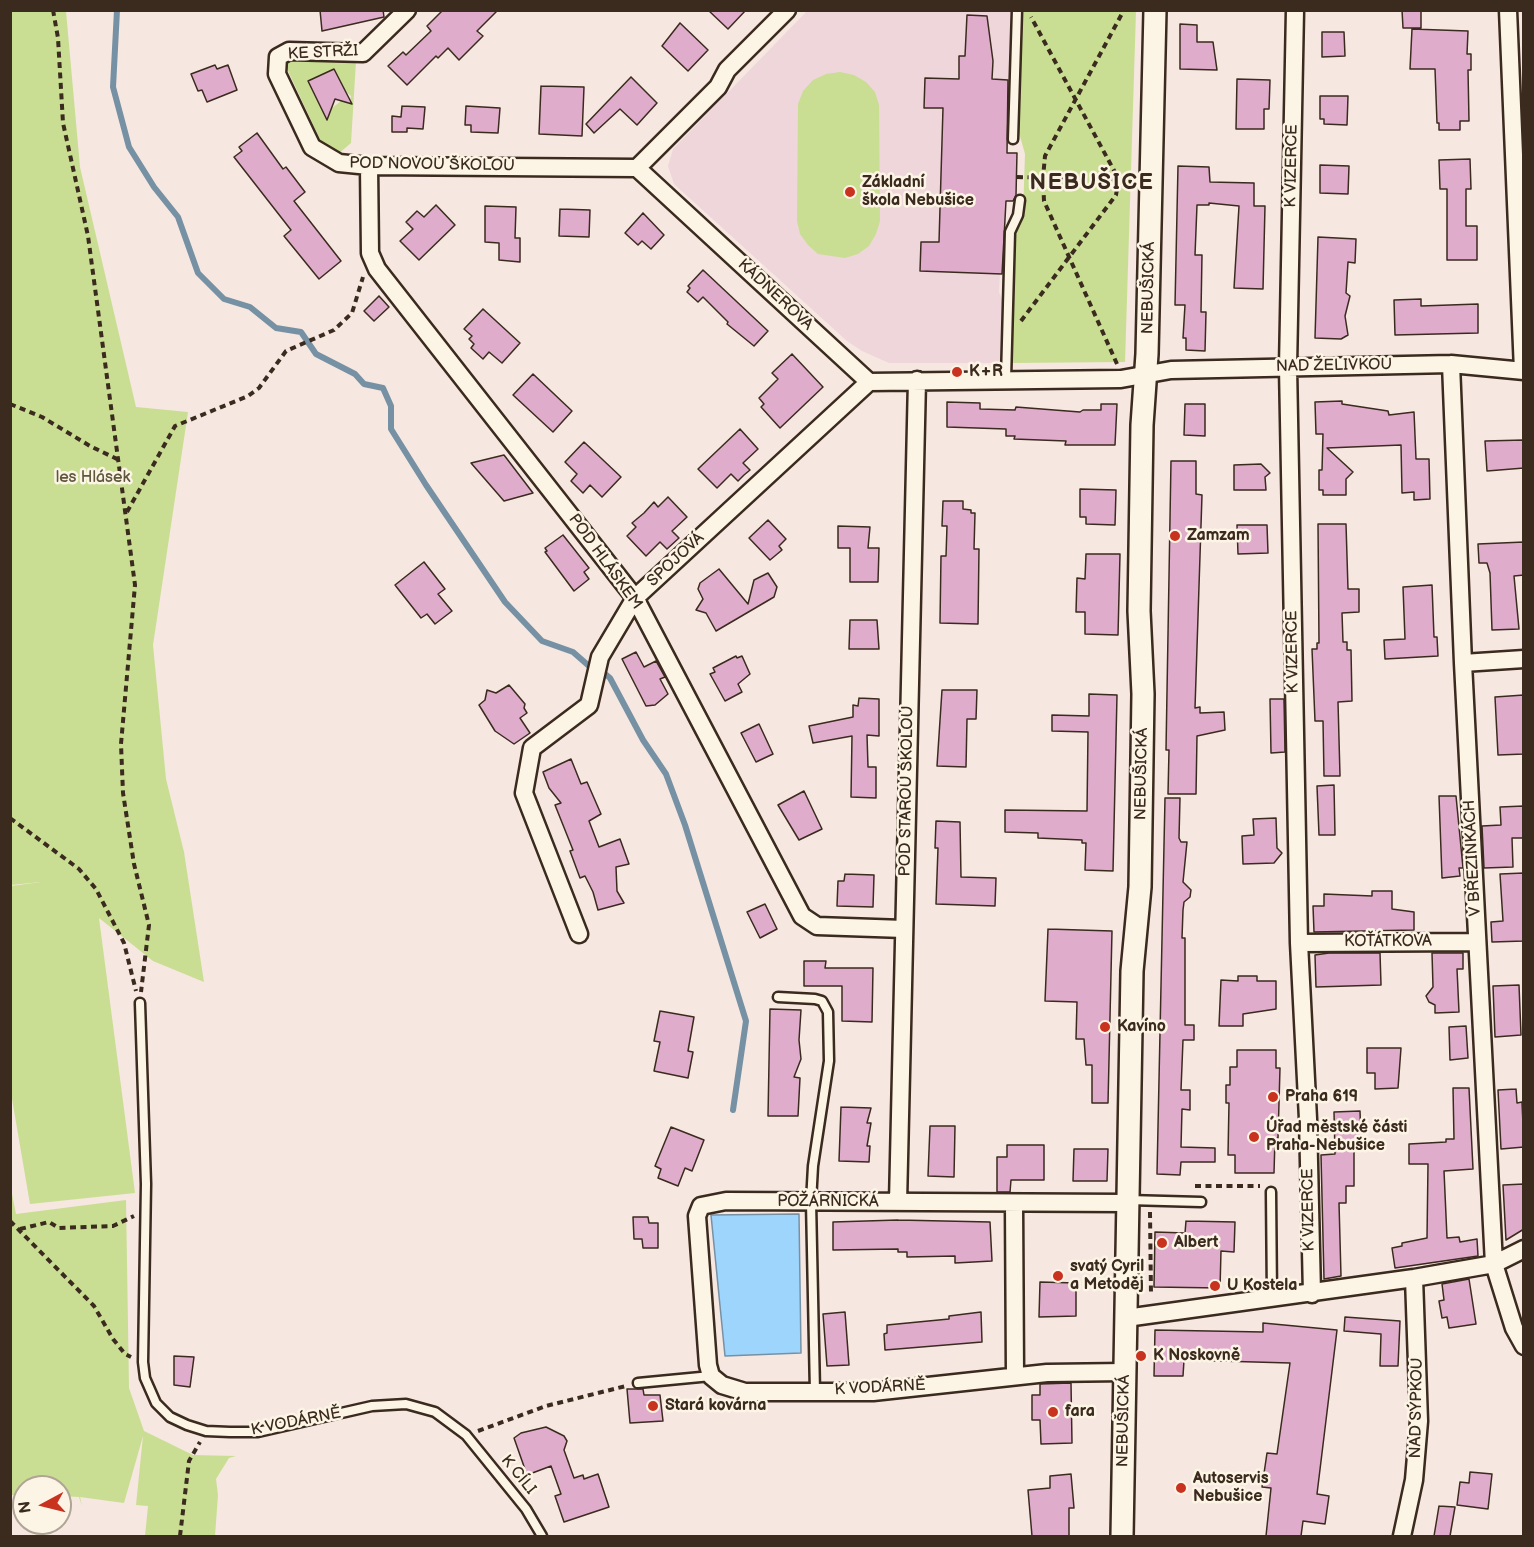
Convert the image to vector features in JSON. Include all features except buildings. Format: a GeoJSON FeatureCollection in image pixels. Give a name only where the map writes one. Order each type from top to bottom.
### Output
{"type":"FeatureCollection","features":[{"type":"Feature","properties":{"kind":"street","name":"KE STRŽI"},"geometry":{"type":"LineString","coordinates":[[277,74],[278,57],[289,51],[363,53],[407,10]]}},
{"type":"Feature","properties":{"kind":"street"},"geometry":{"type":"LineString","coordinates":[[638,168],[718,87],[727,70],[787,10]]}},
{"type":"Feature","properties":{"kind":"street","name":"NEBUŠICKÁ"},"geometry":{"type":"LineString","coordinates":[[1122,1536],[1132,971],[1140,875],[1143,694],[1138,610],[1155,10]]}},
{"type":"Feature","properties":{"kind":"street","name":"K VIZERCE"},"geometry":{"type":"LineString","coordinates":[[1295,10],[1288,367],[1299,943],[1308,1119],[1312,1294]]}},
{"type":"Feature","properties":{"kind":"street"},"geometry":{"type":"LineString","coordinates":[[1508,10],[1523,371]]}},
{"type":"Feature","properties":{"kind":"street","name":"POD NOVOU ŠKOLOU"},"geometry":{"type":"LineString","coordinates":[[277,74],[312,147],[339,163],[369,166],[638,168]]}},
{"type":"Feature","properties":{"kind":"street","name":"POD HLÁSKEM"},"geometry":{"type":"LineString","coordinates":[[369,166],[370,253],[377,269],[635,598],[802,916],[817,926],[904,929]]}},
{"type":"Feature","properties":{"kind":"street","name":"KÁDNEROVA"},"geometry":{"type":"LineString","coordinates":[[638,168],[869,382]]}},
{"type":"Feature","properties":{"kind":"street","name":"NAD ŽELIVKOU"},"geometry":{"type":"LineString","coordinates":[[1145,375],[1171,370],[1451,364],[1523,371]]}},
{"type":"Feature","properties":{"kind":"street","name":"V BŘEZINKÁCH"},"geometry":{"type":"LineString","coordinates":[[1451,364],[1462,663],[1494,1264],[1514,1329],[1524,1346]]}},
{"type":"Feature","properties":{"kind":"street"},"geometry":{"type":"LineString","coordinates":[[869,382],[1121,379],[1145,375]]}},
{"type":"Feature","properties":{"kind":"street","name":"POD STAROU ŠKOLOU"},"geometry":{"type":"LineString","coordinates":[[898,1202],[917,380]]}},
{"type":"Feature","properties":{"kind":"street","name":"SPOJOVÁ"},"geometry":{"type":"LineString","coordinates":[[579,934],[524,793],[532,748],[589,705],[600,657],[635,598],[869,382]]}},
{"type":"Feature","properties":{"kind":"street"},"geometry":{"type":"LineString","coordinates":[[1462,663],[1524,659]]}},
{"type":"Feature","properties":{"kind":"street","name":"KOŤÁTKOVA"},"geometry":{"type":"LineString","coordinates":[[1299,943],[1477,942]]}},
{"type":"Feature","properties":{"kind":"street","name":"POŽÁRNICKÁ"},"geometry":{"type":"LineString","coordinates":[[711,1376],[708,1365],[697,1216],[701,1206],[726,1201],[1127,1202]]}},
{"type":"Feature","properties":{"kind":"street"},"geometry":{"type":"LineString","coordinates":[[1014,1203],[1015,1376]]}},
{"type":"Feature","properties":{"kind":"street"},"geometry":{"type":"LineString","coordinates":[[1126,1318],[1312,1294],[1414,1278],[1494,1264],[1524,1250]]}},
{"type":"Feature","properties":{"kind":"street","name":"NAD SÝPKOU"},"geometry":{"type":"LineString","coordinates":[[1402,1536],[1414,1480],[1419,1421],[1414,1278]]}},
{"type":"Feature","properties":{"kind":"street","name":"K VODÁRNĚ"},"geometry":{"type":"LineString","coordinates":[[711,1376],[722,1385],[745,1392],[873,1392],[1047,1373],[1125,1372]]}},
{"type":"Feature","properties":{"kind":"lane"},"geometry":{"type":"LineString","coordinates":[[1013,139],[1017,10]]}},
{"type":"Feature","properties":{"kind":"lane"},"geometry":{"type":"LineString","coordinates":[[1006,379],[1010,232],[1018,215],[1020,200]]}},
{"type":"Feature","properties":{"kind":"lane"},"geometry":{"type":"LineString","coordinates":[[778,997],[822,1001],[828,1012],[829,1061],[813,1167],[811,1202],[815,1392]]}},
{"type":"Feature","properties":{"kind":"lane","name":"K VODÁRNĚ"},"geometry":{"type":"LineString","coordinates":[[140,1004],[145,1211],[143,1362],[145,1377],[156,1403],[170,1417],[206,1431],[258,1432],[372,1406],[406,1404],[435,1412],[466,1436]]}},
{"type":"Feature","properties":{"kind":"lane"},"geometry":{"type":"LineString","coordinates":[[1271,1192],[1272,1299]]}},
{"type":"Feature","properties":{"kind":"lane"},"geometry":{"type":"LineString","coordinates":[[1127,1202],[1150,1200],[1201,1202]]}},
{"type":"Feature","properties":{"kind":"lane"},"geometry":{"type":"LineString","coordinates":[[638,1383],[711,1376]]}},
{"type":"Feature","properties":{"kind":"lane","name":"K CÍLI"},"geometry":{"type":"LineString","coordinates":[[466,1436],[526,1509],[542,1536]]}},
{"type":"Feature","properties":{"kind":"path"},"geometry":{"type":"LineString","coordinates":[[53,10],[58,38],[63,123],[88,236],[99,336],[120,460],[135,585],[121,744],[123,793],[134,864],[149,925],[140,1004]]}},
{"type":"Feature","properties":{"kind":"path"},"geometry":{"type":"LineString","coordinates":[[1008,339],[1116,195],[1118,181],[1077,98],[1028,10]]}},
{"type":"Feature","properties":{"kind":"path"},"geometry":{"type":"LineString","coordinates":[[1121,379],[1116,361],[1044,201],[1043,178],[1045,156],[1124,10]]}},
{"type":"Feature","properties":{"kind":"path"},"geometry":{"type":"LineString","coordinates":[[1017,177],[1129,182]]}},
{"type":"Feature","properties":{"kind":"path"},"geometry":{"type":"LineString","coordinates":[[127,513],[175,426],[248,396],[259,388],[285,351],[334,330],[352,313],[370,253]]}},
{"type":"Feature","properties":{"kind":"path"},"geometry":{"type":"LineString","coordinates":[[10,404],[42,417],[90,446],[120,460]]}},
{"type":"Feature","properties":{"kind":"path"},"geometry":{"type":"LineString","coordinates":[[10,818],[79,869],[96,889],[124,943],[140,1004]]}},
{"type":"Feature","properties":{"kind":"path"},"geometry":{"type":"LineString","coordinates":[[1191,1187],[1219,1186]]}},
{"type":"Feature","properties":{"kind":"path"},"geometry":{"type":"LineString","coordinates":[[1150,1200],[1151,1295]]}},
{"type":"Feature","properties":{"kind":"path"},"geometry":{"type":"LineString","coordinates":[[20,1229],[49,1222],[59,1228],[113,1226],[145,1211]]}},
{"type":"Feature","properties":{"kind":"path"},"geometry":{"type":"LineString","coordinates":[[10,1221],[94,1306],[125,1354],[143,1362]]}},
{"type":"Feature","properties":{"kind":"path"},"geometry":{"type":"LineString","coordinates":[[466,1436],[546,1406],[614,1388]]}},
{"type":"Feature","properties":{"kind":"path"},"geometry":{"type":"LineString","coordinates":[[180,1536],[189,1461],[206,1431]]}},
{"type":"Feature","properties":{"kind":"shaded area","name":"Základní škola Nebušice"},"geometry":{"type":"Polygon","coordinates":[[[807,11],[1011,11],[1007,152],[1017,153],[1016,201],[1006,201],[1004,274],[1000,274],[999,292],[1003,301],[1001,363],[889,363],[862,351],[847,341],[674,184],[668,166],[673,149],[807,11]]]}},
{"type":"Feature","properties":{"kind":"green space","name":"les Hlásek"},"geometry":{"type":"Polygon","coordinates":[[[11,10],[66,11],[80,167],[136,407],[188,412],[153,645],[166,779],[184,852],[204,982],[153,961],[99,918],[135,1193],[30,1204],[10,1087],[11,886],[41,882],[11,885],[11,10]]]}},
{"type":"Feature","properties":{"kind":"green space"},"geometry":{"type":"Polygon","coordinates":[[[1022,11],[1136,11],[1125,362],[1011,363],[1015,235],[1023,214],[1025,154],[1018,129],[1022,11]]]}},
{"type":"Feature","properties":{"kind":"green space"},"geometry":{"type":"Polygon","coordinates":[[[282,58],[356,61],[351,143],[330,161],[282,58]],[[334,69],[309,81],[327,112],[341,101],[350,101],[351,96],[345,91],[334,69]]]}},
{"type":"Feature","properties":{"kind":"green space"},"geometry":{"type":"Polygon","coordinates":[[[840,72],[854,75],[866,82],[875,92],[879,105],[880,221],[869,246],[858,254],[845,258],[818,254],[800,234],[797,221],[798,104],[803,91],[813,80],[826,74],[840,72]]]}},
{"type":"Feature","properties":{"kind":"green space"},"geometry":{"type":"Polygon","coordinates":[[[10,1184],[16,1214],[126,1200],[129,1388],[144,1431],[193,1455],[236,1456],[229,1458],[216,1479],[218,1495],[215,1536],[145,1536],[148,1506],[136,1505],[143,1436],[124,1503],[80,1497],[82,1506],[79,1497],[72,1497],[72,1475],[12,1475],[11,1495],[10,1184]]]}},
{"type":"Feature","properties":{"kind":"water"},"geometry":{"type":"Polygon","coordinates":[[[799,1214],[801,1353],[725,1356],[711,1215],[799,1214]]]}},
{"type":"Feature","properties":{"kind":"waterway"},"geometry":{"type":"LineString","coordinates":[[117,10],[113,87],[129,147],[154,187],[178,217],[198,273],[224,299],[250,307],[276,328],[301,332],[316,354],[355,374],[364,384],[383,388],[391,406],[391,429],[505,602],[542,641],[573,652],[589,666]]}},
{"type":"Feature","properties":{"kind":"waterway"},"geometry":{"type":"LineString","coordinates":[[604,673],[610,678],[643,740],[666,774],[685,825],[746,1021],[733,1110]]}},
{"type":"Feature","properties":{"kind":"place","name":"Základní škola Nebušice"},"geometry":{"type":"Point","coordinates":[850,192]}},
{"type":"Feature","properties":{"kind":"place","name":"K+R"},"geometry":{"type":"Point","coordinates":[957,372]}},
{"type":"Feature","properties":{"kind":"place","name":"Zamzam"},"geometry":{"type":"Point","coordinates":[1175,536]}},
{"type":"Feature","properties":{"kind":"place","name":"Kavíno"},"geometry":{"type":"Point","coordinates":[1105,1027]}},
{"type":"Feature","properties":{"kind":"place","name":"Praha 619"},"geometry":{"type":"Point","coordinates":[1273,1097]}},
{"type":"Feature","properties":{"kind":"place","name":"Úřad městské části Praha-Nebušice"},"geometry":{"type":"Point","coordinates":[1254,1137]}},
{"type":"Feature","properties":{"kind":"place","name":"Albert"},"geometry":{"type":"Point","coordinates":[1162,1243]}},
{"type":"Feature","properties":{"kind":"place","name":"svatý Cyril a Metoděj"},"geometry":{"type":"Point","coordinates":[1058,1276]}},
{"type":"Feature","properties":{"kind":"place","name":"U Kostela"},"geometry":{"type":"Point","coordinates":[1215,1286]}},
{"type":"Feature","properties":{"kind":"place","name":"K Noskovně"},"geometry":{"type":"Point","coordinates":[1141,1356]}},
{"type":"Feature","properties":{"kind":"place","name":"Stará kovárna"},"geometry":{"type":"Point","coordinates":[653,1406]}},
{"type":"Feature","properties":{"kind":"place","name":"fara"},"geometry":{"type":"Point","coordinates":[1053,1412]}},
{"type":"Feature","properties":{"kind":"place","name":"Autoservis Nebušice"},"geometry":{"type":"Point","coordinates":[1181,1488]}},
{"type":"Feature","properties":{"kind":"district","name":"NEBUŠICE"},"geometry":{"type":"Point","coordinates":[1092,183]}}]}
